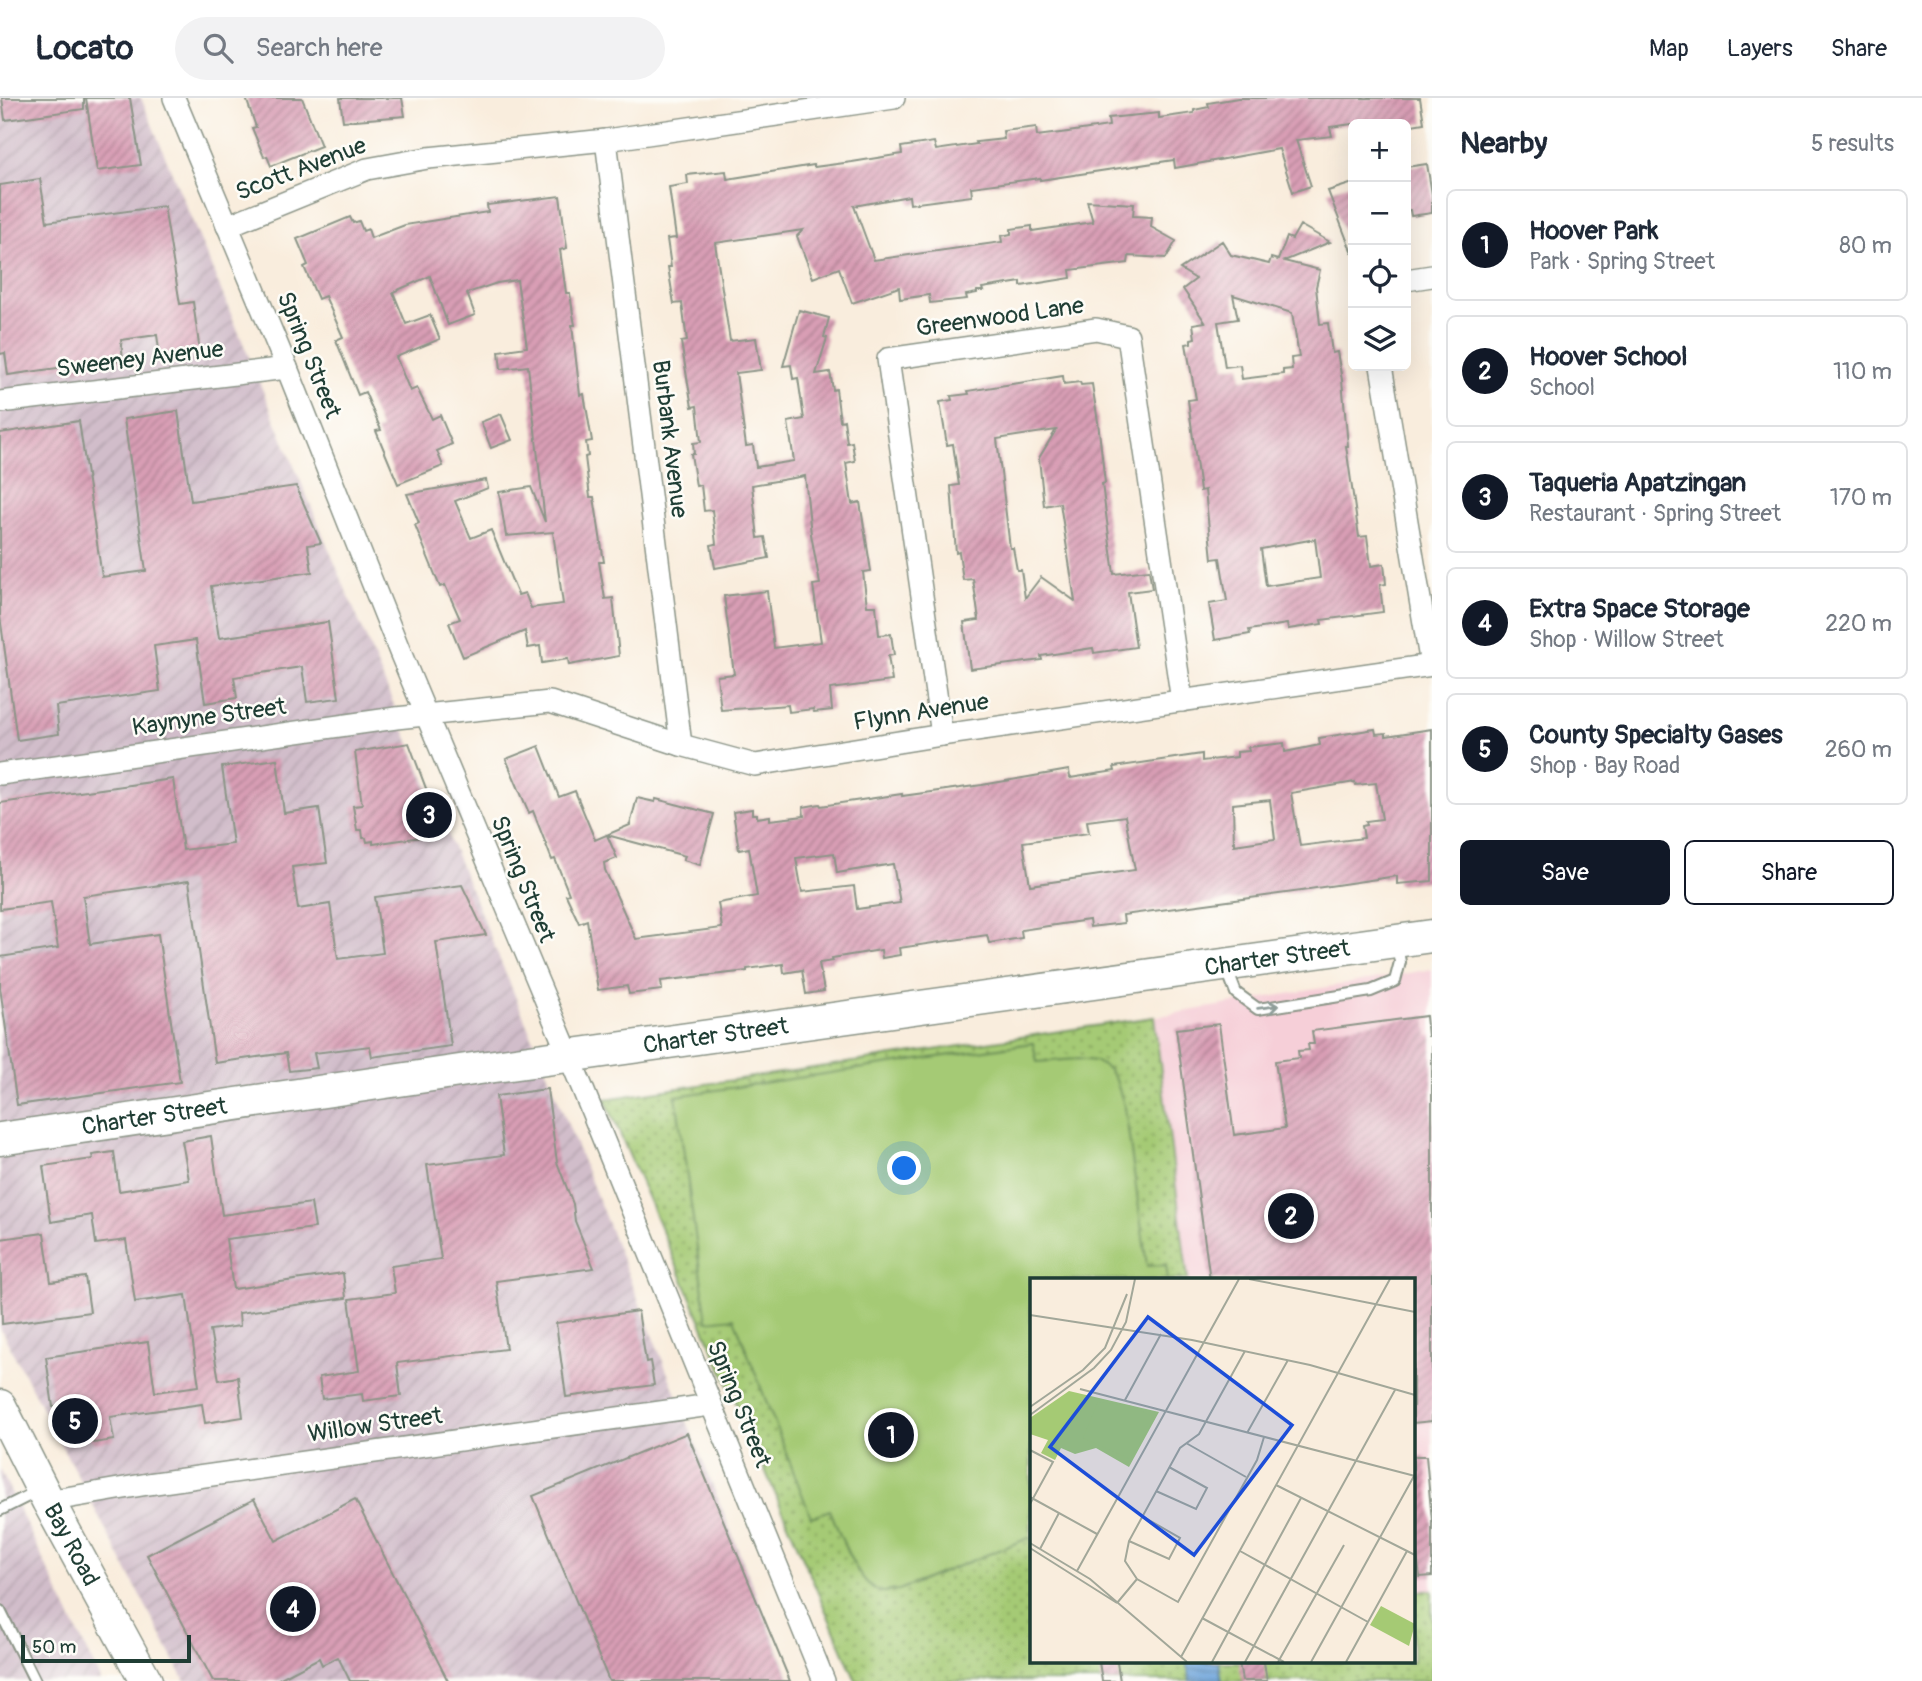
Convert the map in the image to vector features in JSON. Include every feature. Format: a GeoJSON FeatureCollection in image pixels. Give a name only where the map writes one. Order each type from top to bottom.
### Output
{"type":"FeatureCollection","features":[{"type":"Feature","properties":{"kind":"street","name":"Spring Street"},"geometry":{"type":"LineString","coordinates":[[174,98],[824,1681]]}},
{"type":"Feature","properties":{"kind":"street","name":"Scott Avenue"},"geometry":{"type":"LineString","coordinates":[[227,226],[367,169],[428,158],[607,140],[894,98]]}},
{"type":"Feature","properties":{"kind":"street","name":"Burbank Avenue"},"geometry":{"type":"LineString","coordinates":[[607,140],[681,745]]}},
{"type":"Feature","properties":{"kind":"street"},"geometry":{"type":"LineString","coordinates":[[1411,279],[1432,276]]}},
{"type":"Feature","properties":{"kind":"street","name":"Greenwood Lane"},"geometry":{"type":"LineString","coordinates":[[942,735],[888,359],[1068,333],[1096,330],[1128,335],[1182,701]]}},
{"type":"Feature","properties":{"kind":"street","name":"Sweeney Avenue"},"geometry":{"type":"LineString","coordinates":[[0,402],[287,368]]}},
{"type":"Feature","properties":{"kind":"street"},"geometry":{"type":"LineString","coordinates":[[1382,371],[1432,665]]}},
{"type":"Feature","properties":{"kind":"street","name":"Flynn Avenue"},"geometry":{"type":"LineString","coordinates":[[425,714],[550,702],[681,745],[755,765],[942,735],[1432,665]]}},
{"type":"Feature","properties":{"kind":"street","name":"Kaynyne Street"},"geometry":{"type":"LineString","coordinates":[[0,774],[425,714]]}},
{"type":"Feature","properties":{"kind":"street","name":"Charter Street"},"geometry":{"type":"LineString","coordinates":[[0,1139],[568,1056],[1432,936]]}},
{"type":"Feature","properties":{"kind":"street","name":"Willow Street"},"geometry":{"type":"LineString","coordinates":[[45,1495],[148,1484],[710,1405]]}},
{"type":"Feature","properties":{"kind":"street","name":"Bay Road"},"geometry":{"type":"LineString","coordinates":[[0,1406],[146,1681]]}},
{"type":"Feature","properties":{"kind":"lane"},"geometry":{"type":"LineString","coordinates":[[1225,964],[1236,993],[1258,1009],[1371,991],[1395,981],[1400,962],[1396,941]]}},
{"type":"Feature","properties":{"kind":"lane"},"geometry":{"type":"LineString","coordinates":[[0,1510],[45,1495]]}},
{"type":"Feature","properties":{"kind":"lane"},"geometry":{"type":"LineString","coordinates":[[0,1611],[35,1681]]}},
{"type":"Feature","properties":{"kind":"shaded area"},"geometry":{"type":"Polygon","coordinates":[[[0,98],[141,98],[553,1087],[791,1681],[185,1681],[0,1328],[0,98]]]}},
{"type":"Feature","properties":{"kind":"shaded area"},"geometry":{"type":"Polygon","coordinates":[[[1432,969],[1432,1590],[1414,1593],[1414,1278],[1188,1278],[1154,1017],[1432,969]]]}},
{"type":"Feature","properties":{"kind":"shaded area"},"geometry":{"type":"Polygon","coordinates":[[[0,1469],[101,1681],[0,1681],[0,1469]]]}},
{"type":"Feature","properties":{"kind":"green space"},"geometry":{"type":"Polygon","coordinates":[[[1154,1017],[1188,1278],[1030,1278],[1030,1664],[1414,1664],[1414,1593],[1432,1590],[1432,1681],[856,1681],[605,1099],[1154,1017]]]}},
{"type":"Feature","properties":{"kind":"green space"},"geometry":{"type":"Polygon","coordinates":[[[1033,1043],[1037,1062],[1077,1059],[1095,1061],[1108,1069],[1116,1080],[1125,1108],[1147,1266],[1166,1265],[1168,1278],[1030,1278],[1030,1537],[899,1590],[882,1592],[873,1588],[857,1569],[830,1510],[811,1517],[734,1318],[707,1321],[676,1096],[1033,1043]]]}},
{"type":"Feature","properties":{"kind":"water"},"geometry":{"type":"Polygon","coordinates":[[[1187,1664],[1219,1664],[1222,1681],[1190,1681],[1187,1664]]]}},
{"type":"Feature","properties":{"kind":"building"},"geometry":{"type":"Polygon","coordinates":[[[2,98],[84,98],[84,109],[5,120],[2,98]]]}},
{"type":"Feature","properties":{"kind":"building"},"geometry":{"type":"Polygon","coordinates":[[[86,98],[130,98],[141,165],[97,171],[86,98]]]}},
{"type":"Feature","properties":{"kind":"building"},"geometry":{"type":"Polygon","coordinates":[[[246,98],[302,98],[321,146],[271,166],[267,156],[264,157],[252,128],[256,127],[246,98]]]}},
{"type":"Feature","properties":{"kind":"building"},"geometry":{"type":"Polygon","coordinates":[[[340,98],[402,98],[405,116],[343,121],[340,98]]]}},
{"type":"Feature","properties":{"kind":"building"},"geometry":{"type":"Polygon","coordinates":[[[1238,98],[1420,98],[1424,123],[1411,125],[1411,119],[1348,119],[1348,125],[1330,127],[1332,136],[1296,140],[1311,186],[1293,192],[1279,149],[1175,168],[1174,160],[1040,180],[971,187],[972,196],[910,204],[909,196],[854,206],[874,260],[1002,242],[1001,236],[1011,234],[1011,229],[1032,226],[1032,231],[1093,222],[1087,201],[1134,204],[1133,216],[1152,217],[1151,227],[1176,241],[1166,258],[1129,256],[1128,263],[1070,270],[1071,278],[1021,286],[1021,282],[982,288],[983,291],[966,295],[967,299],[930,303],[929,295],[900,299],[899,287],[852,303],[839,268],[813,278],[797,236],[803,230],[715,243],[730,341],[756,338],[761,370],[736,373],[746,446],[753,445],[756,467],[794,461],[788,422],[804,419],[798,378],[793,379],[791,365],[783,366],[799,310],[829,318],[824,337],[827,338],[816,374],[830,372],[833,390],[836,389],[840,421],[844,420],[847,443],[852,442],[855,461],[846,463],[852,504],[860,502],[871,571],[863,572],[867,606],[876,606],[879,635],[891,634],[894,655],[888,656],[892,681],[830,689],[832,710],[789,712],[788,705],[721,710],[717,676],[734,674],[724,596],[767,591],[774,648],[821,642],[813,585],[820,584],[805,476],[752,485],[758,538],[765,537],[769,558],[715,568],[711,545],[716,544],[712,510],[704,511],[701,485],[696,486],[691,454],[694,454],[693,443],[701,442],[697,406],[692,407],[681,342],[687,341],[682,303],[674,304],[668,267],[671,267],[667,239],[676,238],[669,187],[688,184],[687,175],[726,171],[727,179],[814,165],[852,162],[902,154],[901,147],[934,142],[936,150],[1004,139],[1003,131],[1036,127],[1037,136],[1109,126],[1108,118],[1159,113],[1159,118],[1194,113],[1194,110],[1209,107],[1208,103],[1238,98]]]}},
{"type":"Feature","properties":{"kind":"building"},"geometry":{"type":"Polygon","coordinates":[[[1427,164],[1432,213],[1411,216],[1411,166],[1427,164]]]}},
{"type":"Feature","properties":{"kind":"building"},"geometry":{"type":"Polygon","coordinates":[[[40,179],[47,222],[164,206],[180,304],[193,302],[200,352],[160,357],[157,335],[121,340],[123,360],[65,372],[64,367],[8,375],[5,353],[0,354],[0,185],[40,179]]]}},
{"type":"Feature","properties":{"kind":"building"},"geometry":{"type":"Polygon","coordinates":[[[1348,185],[1348,243],[1328,191],[1348,185]]]}},
{"type":"Feature","properties":{"kind":"building"},"geometry":{"type":"Polygon","coordinates":[[[560,196],[567,248],[560,250],[566,293],[570,293],[575,325],[572,325],[580,395],[584,394],[592,441],[586,442],[588,456],[585,457],[590,497],[594,497],[604,562],[599,562],[605,599],[613,598],[619,656],[569,665],[568,659],[542,663],[540,646],[528,648],[525,631],[463,657],[449,623],[460,619],[445,585],[440,587],[415,525],[419,523],[407,494],[486,480],[488,488],[455,501],[471,538],[491,530],[518,595],[525,593],[531,608],[563,604],[553,532],[506,536],[499,492],[531,487],[545,522],[528,366],[501,369],[499,351],[527,347],[517,280],[497,283],[467,293],[475,315],[448,325],[430,276],[393,292],[406,324],[430,315],[440,339],[396,357],[410,391],[417,388],[432,419],[440,415],[452,444],[437,451],[443,466],[398,484],[376,431],[381,430],[365,392],[358,395],[336,340],[343,337],[325,296],[318,299],[304,267],[308,265],[297,239],[350,217],[353,223],[359,221],[363,231],[368,229],[371,238],[405,225],[488,212],[487,205],[560,196]]]}},
{"type":"Feature","properties":{"kind":"building"},"geometry":{"type":"Polygon","coordinates":[[[1300,225],[1330,242],[1284,261],[1320,270],[1316,287],[1320,324],[1328,323],[1332,353],[1337,352],[1342,380],[1346,446],[1359,537],[1367,536],[1371,566],[1384,564],[1386,584],[1380,585],[1383,612],[1321,620],[1322,624],[1288,629],[1287,624],[1249,630],[1250,634],[1215,640],[1209,604],[1227,601],[1220,558],[1212,559],[1205,490],[1200,491],[1188,400],[1196,399],[1186,344],[1195,338],[1193,324],[1205,322],[1183,289],[1196,279],[1180,269],[1222,241],[1231,255],[1269,264],[1271,258],[1278,260],[1287,237],[1292,239],[1300,225]],[[1233,295],[1238,319],[1218,322],[1225,367],[1240,365],[1242,379],[1283,374],[1283,370],[1292,369],[1291,358],[1299,357],[1292,313],[1233,295]],[[1315,539],[1261,549],[1266,586],[1320,578],[1315,539]]]}},
{"type":"Feature","properties":{"kind":"building"},"geometry":{"type":"Polygon","coordinates":[[[1063,376],[1064,384],[1092,384],[1114,574],[1149,570],[1152,589],[1128,592],[1136,647],[1094,653],[1093,648],[1041,656],[1042,660],[970,669],[964,622],[979,620],[973,579],[963,580],[959,552],[956,553],[951,486],[959,485],[953,444],[947,445],[940,402],[952,400],[951,396],[969,394],[968,391],[1063,376]],[[1056,430],[997,439],[1010,548],[1013,548],[1017,570],[1021,570],[1025,598],[1041,577],[1075,601],[1060,503],[1044,506],[1039,458],[1056,430]]]}},
{"type":"Feature","properties":{"kind":"building"},"geometry":{"type":"Polygon","coordinates":[[[178,411],[191,501],[296,486],[321,543],[308,545],[312,572],[211,586],[219,638],[328,622],[339,698],[307,702],[302,667],[234,677],[237,698],[205,703],[196,640],[154,646],[160,691],[56,706],[59,734],[17,740],[0,616],[0,433],[79,421],[102,577],[146,571],[124,419],[178,411]]]}},
{"type":"Feature","properties":{"kind":"building"},"geometry":{"type":"Polygon","coordinates":[[[501,414],[512,440],[491,448],[481,422],[501,414]]]}},
{"type":"Feature","properties":{"kind":"building"},"geometry":{"type":"Polygon","coordinates":[[[1375,729],[1376,734],[1386,733],[1386,736],[1432,729],[1432,881],[1397,884],[1397,876],[1123,915],[1124,923],[1090,927],[1089,920],[1021,930],[1022,938],[989,943],[987,935],[899,948],[900,955],[882,958],[881,950],[832,958],[833,961],[819,963],[824,991],[806,994],[802,970],[784,973],[783,964],[661,981],[662,990],[629,994],[627,986],[598,990],[587,920],[579,923],[566,895],[569,894],[555,859],[552,860],[533,811],[529,813],[506,759],[539,746],[559,797],[575,791],[595,840],[630,825],[637,798],[655,802],[656,799],[714,814],[700,865],[683,860],[685,856],[607,835],[617,858],[604,863],[605,870],[636,939],[722,928],[718,903],[757,896],[749,848],[739,850],[733,812],[752,809],[752,814],[757,814],[757,818],[770,816],[770,820],[804,816],[803,807],[820,804],[902,796],[1069,770],[1070,778],[1115,771],[1114,767],[1202,754],[1202,761],[1237,757],[1237,752],[1249,751],[1248,747],[1284,743],[1285,752],[1320,745],[1319,738],[1375,729]],[[1355,782],[1291,793],[1300,846],[1364,838],[1362,826],[1367,825],[1366,821],[1382,819],[1376,783],[1356,785],[1355,782]],[[1270,800],[1233,804],[1234,845],[1275,839],[1270,800]],[[1125,816],[1087,821],[1089,833],[1023,842],[1030,885],[1135,870],[1125,816]],[[834,853],[796,858],[802,892],[854,886],[857,909],[900,903],[893,864],[837,873],[834,853]]]}},
{"type":"Feature","properties":{"kind":"building"},"geometry":{"type":"Polygon","coordinates":[[[409,743],[443,834],[373,844],[373,841],[367,842],[366,838],[363,838],[362,830],[357,830],[353,806],[362,805],[355,752],[409,743]]]}},
{"type":"Feature","properties":{"kind":"building"},"geometry":{"type":"Polygon","coordinates":[[[277,759],[284,813],[319,808],[327,863],[292,867],[298,909],[330,904],[338,959],[383,953],[375,897],[462,885],[486,935],[436,942],[451,1046],[372,1057],[370,1046],[314,1053],[317,1068],[289,1071],[286,1053],[215,1063],[189,881],[83,896],[90,944],[158,934],[180,1082],[17,1105],[0,988],[0,957],[58,948],[51,902],[0,909],[0,803],[173,779],[183,850],[233,844],[222,767],[277,759]]]}},
{"type":"Feature","properties":{"kind":"building"},"geometry":{"type":"Polygon","coordinates":[[[1426,1016],[1428,1036],[1432,1036],[1432,1421],[1414,1423],[1414,1278],[1210,1278],[1176,1029],[1219,1024],[1234,1135],[1285,1128],[1275,1061],[1299,1058],[1298,1051],[1309,1050],[1308,1044],[1314,1044],[1312,1031],[1426,1016]]]}},
{"type":"Feature","properties":{"kind":"building"},"geometry":{"type":"Polygon","coordinates":[[[547,1089],[557,1162],[573,1204],[575,1221],[594,1268],[496,1281],[506,1349],[397,1363],[401,1396],[363,1401],[362,1394],[322,1399],[319,1377],[359,1371],[349,1299],[395,1293],[391,1266],[441,1259],[427,1165],[504,1155],[496,1096],[547,1089]]]}},
{"type":"Feature","properties":{"kind":"building"},"geometry":{"type":"Polygon","coordinates":[[[211,1136],[222,1215],[311,1203],[315,1228],[226,1239],[233,1289],[343,1273],[346,1298],[239,1313],[240,1326],[210,1330],[219,1380],[238,1377],[243,1417],[205,1423],[202,1404],[110,1417],[114,1440],[94,1443],[84,1430],[60,1433],[56,1407],[53,1407],[46,1357],[148,1342],[155,1392],[199,1386],[186,1295],[135,1302],[126,1240],[96,1244],[92,1215],[51,1222],[43,1166],[93,1159],[92,1155],[114,1152],[119,1191],[189,1180],[182,1141],[211,1136]]]}},
{"type":"Feature","properties":{"kind":"building"},"geometry":{"type":"Polygon","coordinates":[[[44,1233],[51,1282],[85,1277],[90,1312],[2,1324],[0,1239],[44,1233]]]}},
{"type":"Feature","properties":{"kind":"building"},"geometry":{"type":"Polygon","coordinates":[[[638,1311],[646,1362],[650,1361],[654,1385],[566,1397],[556,1323],[638,1311]]]}},
{"type":"Feature","properties":{"kind":"building"},"geometry":{"type":"Polygon","coordinates":[[[687,1433],[790,1681],[609,1681],[533,1496],[687,1433]]]}},
{"type":"Feature","properties":{"kind":"building"},"geometry":{"type":"Polygon","coordinates":[[[1414,1456],[1426,1456],[1432,1521],[1432,1576],[1420,1577],[1414,1533],[1414,1456]]]}},
{"type":"Feature","properties":{"kind":"building"},"geometry":{"type":"Polygon","coordinates":[[[254,1499],[276,1541],[355,1499],[448,1681],[350,1681],[338,1657],[322,1665],[319,1658],[275,1681],[213,1681],[147,1555],[254,1499]]]}},
{"type":"Feature","properties":{"kind":"building"},"geometry":{"type":"Polygon","coordinates":[[[1099,1664],[1117,1664],[1120,1681],[1102,1681],[1099,1664]]]}},
{"type":"Feature","properties":{"kind":"building"},"geometry":{"type":"Polygon","coordinates":[[[1239,1664],[1264,1664],[1267,1681],[1242,1681],[1239,1664]]]}},
{"type":"Feature","properties":{"kind":"place","name":"Taqueria Apatzingan"},"geometry":{"type":"Point","coordinates":[429,815]}},
{"type":"Feature","properties":{"kind":"place","name":"Hoover School"},"geometry":{"type":"Point","coordinates":[1291,1216]}},
{"type":"Feature","properties":{"kind":"place","name":"County Specialty Gases"},"geometry":{"type":"Point","coordinates":[75,1421]}},
{"type":"Feature","properties":{"kind":"place","name":"Hoover Park"},"geometry":{"type":"Point","coordinates":[891,1435]}},
{"type":"Feature","properties":{"kind":"place","name":"Extra Space Storage"},"geometry":{"type":"Point","coordinates":[293,1609]}}]}
